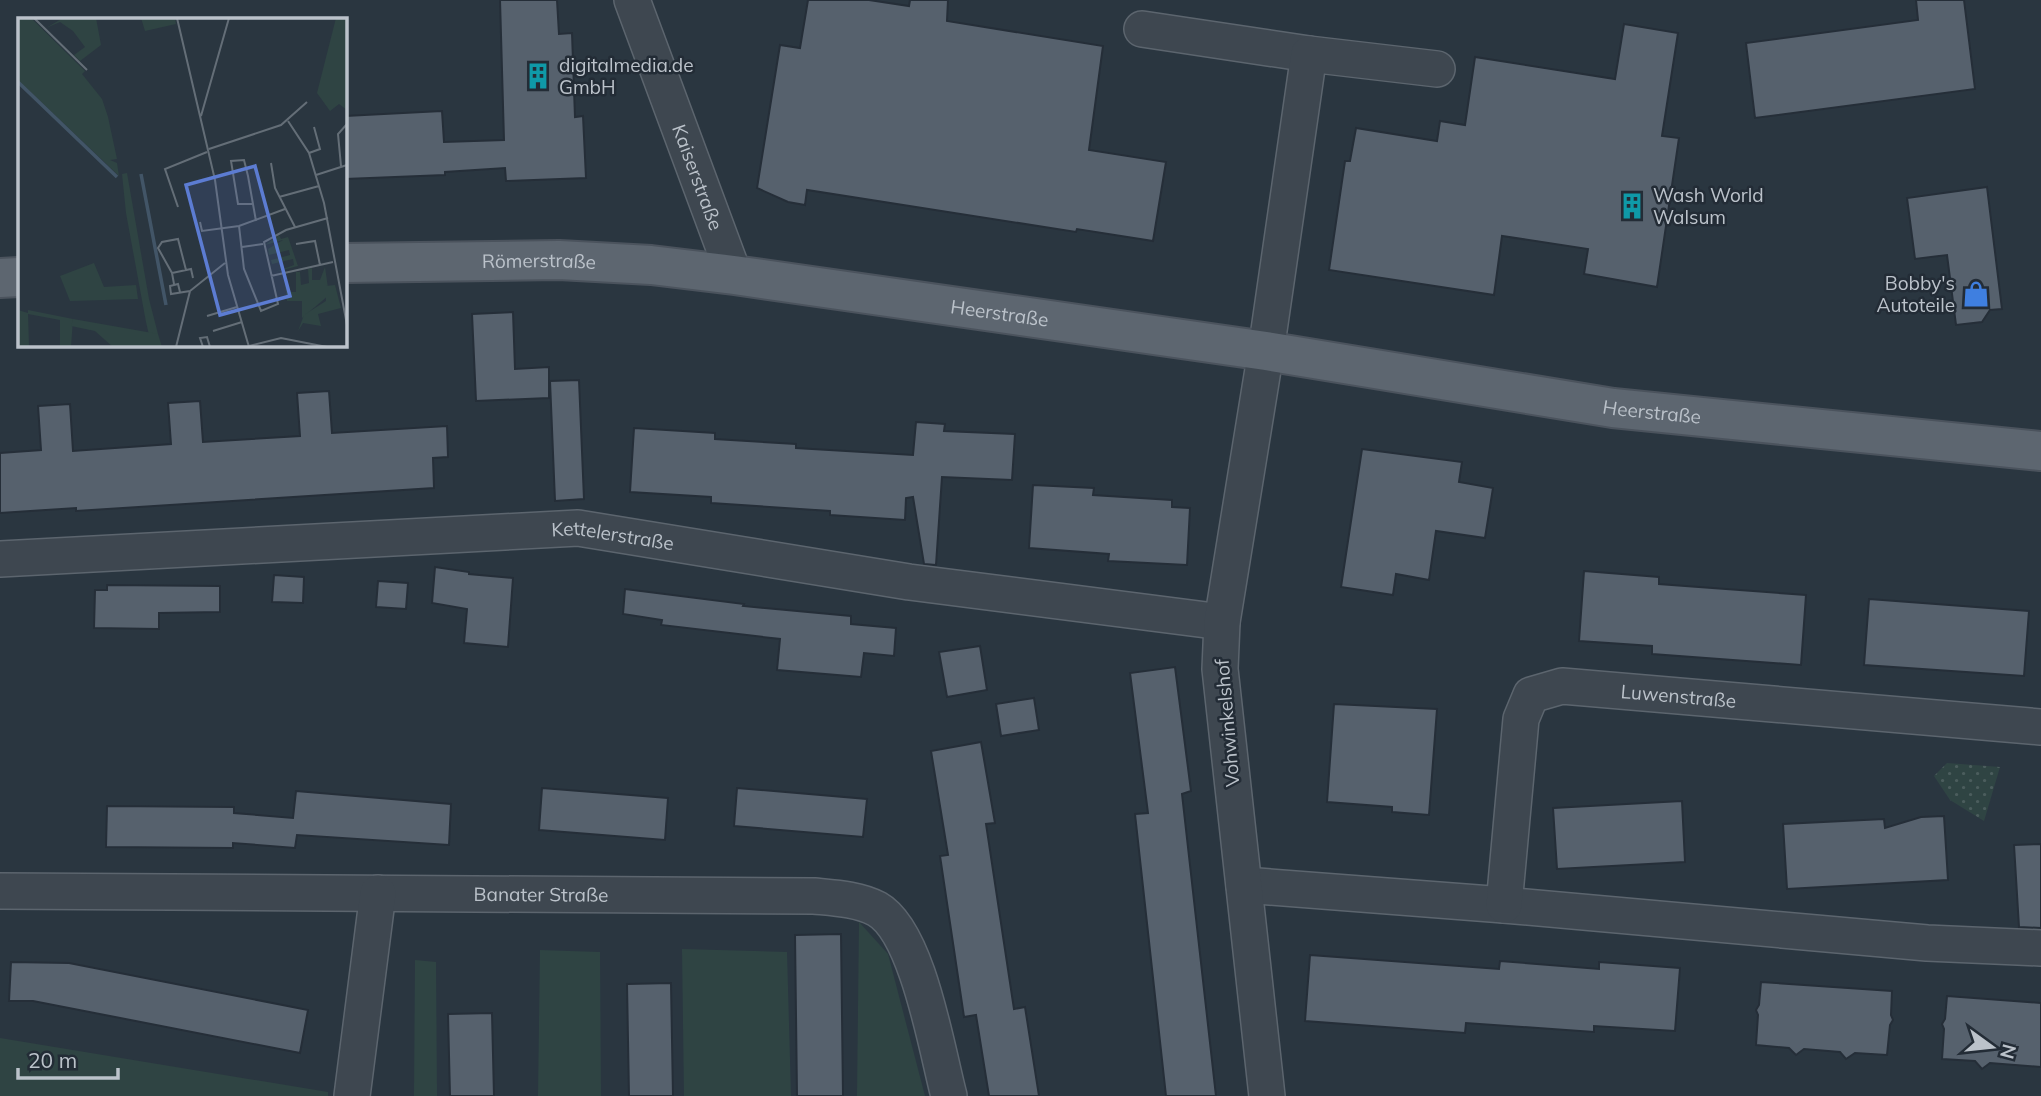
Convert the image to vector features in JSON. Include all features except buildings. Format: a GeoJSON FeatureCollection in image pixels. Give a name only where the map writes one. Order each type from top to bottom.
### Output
{"type":"FeatureCollection","features":[{"type":"Feature","properties":{"kind":"main road","name":"Römerstraße"},"geometry":{"type":"LineString","coordinates":[[346,263],[559,260],[652,265],[734,275]]}},
{"type":"Feature","properties":{"kind":"main road","name":"Heerstraße"},"geometry":{"type":"LineString","coordinates":[[734,275],[1266,351],[1614,408],[2041,451]]}},
{"type":"Feature","properties":{"kind":"main road"},"geometry":{"type":"LineString","coordinates":[[0,278],[18,277]]}},
{"type":"Feature","properties":{"kind":"street","name":"Kaiserstraße"},"geometry":{"type":"LineString","coordinates":[[632,0],[734,275]]}},
{"type":"Feature","properties":{"kind":"street"},"geometry":{"type":"LineString","coordinates":[[1142,29],[1309,54],[1437,69]]}},
{"type":"Feature","properties":{"kind":"street"},"geometry":{"type":"LineString","coordinates":[[1266,351],[1309,54]]}},
{"type":"Feature","properties":{"kind":"street","name":"Vohwinkelshof"},"geometry":{"type":"LineString","coordinates":[[1266,351],[1222,622],[1220,669],[1267,1096]]}},
{"type":"Feature","properties":{"kind":"street","name":"Kettelerstraße"},"geometry":{"type":"LineString","coordinates":[[0,559],[578,528],[909,582],[1222,622]]}},
{"type":"Feature","properties":{"kind":"street","name":"Luwenstraße"},"geometry":{"type":"LineString","coordinates":[[1504,905],[1521,719],[1531,695],[1562,686],[2041,727]]}},
{"type":"Feature","properties":{"kind":"street"},"geometry":{"type":"LineString","coordinates":[[1244,885],[1927,943],[2041,948]]}},
{"type":"Feature","properties":{"kind":"street","name":"Banater Straße"},"geometry":{"type":"LineString","coordinates":[[0,891],[814,896],[847,899],[878,910],[897,928],[914,958],[949,1096]]}},
{"type":"Feature","properties":{"kind":"street"},"geometry":{"type":"LineString","coordinates":[[352,1096],[378,893]]}},
{"type":"Feature","properties":{"kind":"green space"},"geometry":{"type":"Polygon","coordinates":[[[1947,763],[2000,767],[1984,821],[1950,800],[1934,776],[1947,763]]]}},
{"type":"Feature","properties":{"kind":"green space"},"geometry":{"type":"Polygon","coordinates":[[[859,922],[888,954],[925,1096],[857,1096],[859,922]]]}},
{"type":"Feature","properties":{"kind":"green space"},"geometry":{"type":"Polygon","coordinates":[[[682,949],[787,952],[791,1096],[684,1096],[682,949]]]}},
{"type":"Feature","properties":{"kind":"green space"},"geometry":{"type":"Polygon","coordinates":[[[540,950],[600,952],[601,1096],[538,1096],[540,950]]]}},
{"type":"Feature","properties":{"kind":"green space"},"geometry":{"type":"Polygon","coordinates":[[[415,960],[436,962],[437,1096],[414,1096],[415,960]]]}},
{"type":"Feature","properties":{"kind":"green space"},"geometry":{"type":"Polygon","coordinates":[[[0,1038],[328,1092],[328,1096],[0,1096],[0,1038]]]}},
{"type":"Feature","properties":{"kind":"place","name":"digitalmedia.de GmbH"},"geometry":{"type":"Point","coordinates":[538,76]}},
{"type":"Feature","properties":{"kind":"place","name":"Wash World Walsum"},"geometry":{"type":"Point","coordinates":[1632,206]}},
{"type":"Feature","properties":{"kind":"place","name":"Bobby's Autoteile"},"geometry":{"type":"Point","coordinates":[1976,294]}}]}
